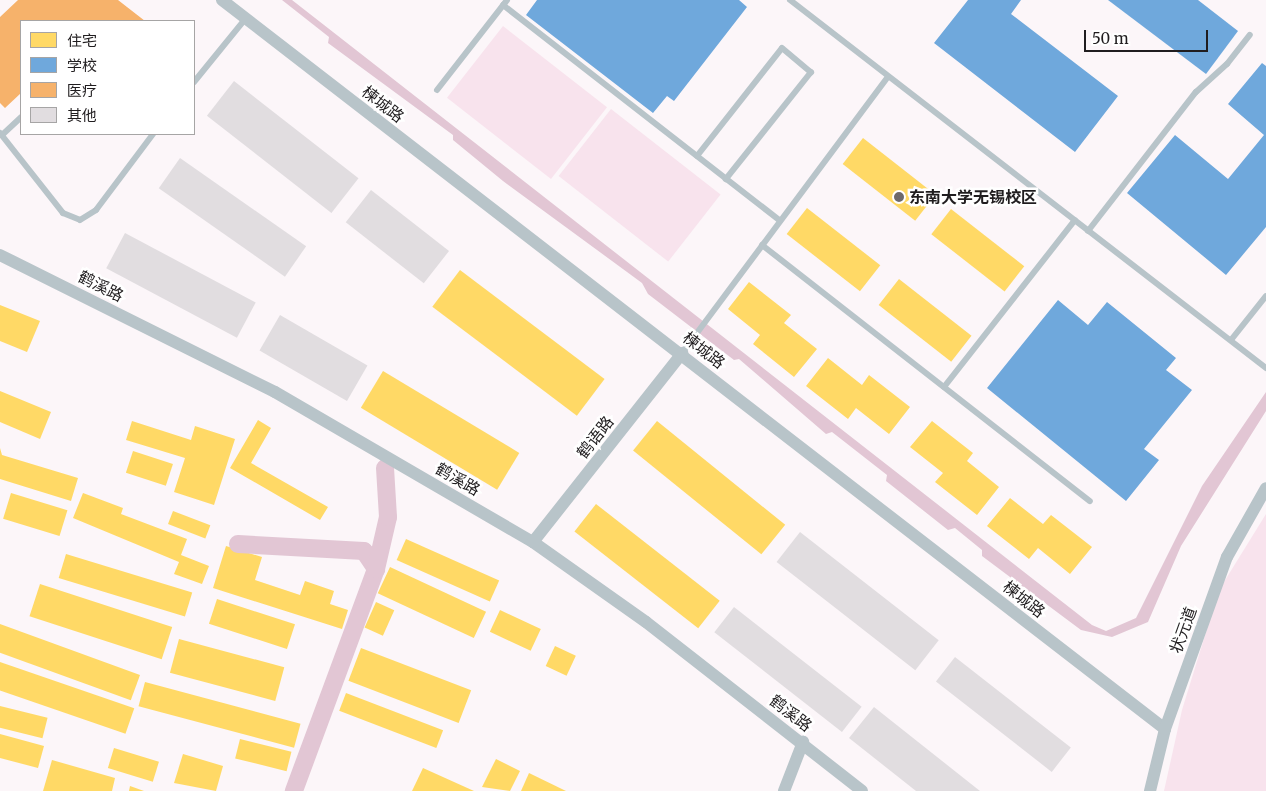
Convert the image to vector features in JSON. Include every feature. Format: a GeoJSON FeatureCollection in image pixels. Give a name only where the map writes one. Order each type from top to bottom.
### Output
{"type":"FeatureCollection","features":[{"type":"Feature","properties":{"kind":"street","name":"楝城路"},"geometry":{"type":"LineString","coordinates":[[222,0],[682,353],[1165,729]]}},
{"type":"Feature","properties":{"kind":"street","name":"鹤溪路"},"geometry":{"type":"LineString","coordinates":[[0,255],[275,392],[533,542],[803,742],[862,791]]}},
{"type":"Feature","properties":{"kind":"street","name":"鹤语路"},"geometry":{"type":"LineString","coordinates":[[533,542],[682,353]]}},
{"type":"Feature","properties":{"kind":"street","name":"状元道"},"geometry":{"type":"LineString","coordinates":[[1150,791],[1165,729],[1227,557],[1266,488]]}},
{"type":"Feature","properties":{"kind":"street"},"geometry":{"type":"LineString","coordinates":[[784,791],[803,742]]}},
{"type":"Feature","properties":{"kind":"lane"},"geometry":{"type":"LineString","coordinates":[[790,0],[888,78],[1266,368]]}},
{"type":"Feature","properties":{"kind":"lane"},"geometry":{"type":"LineString","coordinates":[[437,90],[505,3],[780,220]]}},
{"type":"Feature","properties":{"kind":"lane"},"geometry":{"type":"LineString","coordinates":[[195,81],[246,18]]}},
{"type":"Feature","properties":{"kind":"lane"},"geometry":{"type":"LineString","coordinates":[[1088,231],[1196,92],[1227,64],[1250,35]]}},
{"type":"Feature","properties":{"kind":"lane"},"geometry":{"type":"LineString","coordinates":[[697,156],[782,48],[811,72],[726,179]]}},
{"type":"Feature","properties":{"kind":"lane"},"geometry":{"type":"LineString","coordinates":[[682,353],[888,78]]}},
{"type":"Feature","properties":{"kind":"lane"},"geometry":{"type":"LineString","coordinates":[[20,118],[1,134],[63,213],[80,220],[96,210],[152,135]]}},
{"type":"Feature","properties":{"kind":"lane"},"geometry":{"type":"LineString","coordinates":[[944,387],[1075,220]]}},
{"type":"Feature","properties":{"kind":"lane"},"geometry":{"type":"LineString","coordinates":[[762,245],[1090,501]]}},
{"type":"Feature","properties":{"kind":"lane"},"geometry":{"type":"LineString","coordinates":[[1230,340],[1266,296]]}},
{"type":"Feature","properties":{"kind":"shaded area"},"geometry":{"type":"Polygon","coordinates":[[[282,0],[292,0],[1092,625],[1106,631],[1136,618],[1202,486],[1266,392],[1266,411],[1181,546],[1148,622],[1112,637],[1081,630],[982,556],[982,550],[955,528],[948,530],[886,481],[887,475],[832,432],[826,434],[739,359],[734,360],[648,294],[642,283],[503,181],[453,140],[453,135],[328,43],[329,37],[282,0]]]}},
{"type":"Feature","properties":{"kind":"shaded area"},"geometry":{"type":"Polygon","coordinates":[[[503,26],[607,107],[551,179],[447,98],[503,26]]]}},
{"type":"Feature","properties":{"kind":"shaded area"},"geometry":{"type":"Polygon","coordinates":[[[611,109],[721,195],[668,262],[559,176],[611,109]]]}},
{"type":"Feature","properties":{"kind":"shaded area"},"geometry":{"type":"Polygon","coordinates":[[[1266,514],[1266,791],[1164,791],[1182,710],[1219,590],[1266,514]]]}},
{"type":"Feature","properties":{"kind":"building: 住宅"},"geometry":{"type":"Polygon","coordinates":[[[863,138],[935,195],[915,221],[843,164],[863,138]]]}},
{"type":"Feature","properties":{"kind":"building: 住宅"},"geometry":{"type":"Polygon","coordinates":[[[807,208],[880,265],[860,291],[787,234],[807,208]]]}},
{"type":"Feature","properties":{"kind":"building: 住宅"},"geometry":{"type":"Polygon","coordinates":[[[951,209],[1024,266],[1005,291],[931,234],[951,209]]]}},
{"type":"Feature","properties":{"kind":"building: 住宅"},"geometry":{"type":"Polygon","coordinates":[[[460,270],[605,379],[577,416],[432,307],[460,270]]]}},
{"type":"Feature","properties":{"kind":"building: 住宅"},"geometry":{"type":"Polygon","coordinates":[[[899,279],[971,336],[951,362],[879,305],[899,279]]]}},
{"type":"Feature","properties":{"kind":"building: 住宅"},"geometry":{"type":"Polygon","coordinates":[[[749,282],[791,315],[784,323],[817,349],[794,377],[753,344],[760,335],[728,309],[749,282]]]}},
{"type":"Feature","properties":{"kind":"building: 住宅"},"geometry":{"type":"Polygon","coordinates":[[[0,305],[40,321],[27,352],[0,341],[0,305]]]}},
{"type":"Feature","properties":{"kind":"building: 住宅"},"geometry":{"type":"Polygon","coordinates":[[[828,358],[862,385],[869,375],[910,407],[889,434],[856,408],[848,419],[806,386],[828,358]]]}},
{"type":"Feature","properties":{"kind":"building: 住宅"},"geometry":{"type":"Polygon","coordinates":[[[383,371],[519,453],[497,490],[361,408],[383,371]]]}},
{"type":"Feature","properties":{"kind":"building: 住宅"},"geometry":{"type":"Polygon","coordinates":[[[0,391],[51,412],[40,439],[0,422],[0,391]]]}},
{"type":"Feature","properties":{"kind":"building: 住宅"},"geometry":{"type":"Polygon","coordinates":[[[258,420],[271,428],[251,463],[328,507],[320,520],[230,468],[258,420]]]}},
{"type":"Feature","properties":{"kind":"building: 住宅"},"geometry":{"type":"Polygon","coordinates":[[[132,421],[191,440],[195,426],[235,439],[214,505],[174,492],[185,458],[126,440],[132,421]]]}},
{"type":"Feature","properties":{"kind":"building: 住宅"},"geometry":{"type":"Polygon","coordinates":[[[657,421],[785,525],[761,554],[633,451],[657,421]]]}},
{"type":"Feature","properties":{"kind":"building: 住宅"},"geometry":{"type":"Polygon","coordinates":[[[932,421],[973,453],[967,461],[999,487],[977,515],[935,482],[943,473],[910,447],[932,421]]]}},
{"type":"Feature","properties":{"kind":"building: 住宅"},"geometry":{"type":"Polygon","coordinates":[[[0,448],[2,455],[78,478],[71,501],[0,479],[0,448]]]}},
{"type":"Feature","properties":{"kind":"building: 住宅"},"geometry":{"type":"Polygon","coordinates":[[[133,451],[173,464],[166,486],[126,473],[133,451]]]}},
{"type":"Feature","properties":{"kind":"building: 住宅"},"geometry":{"type":"Polygon","coordinates":[[[11,493],[67,510],[60,536],[3,519],[11,493]]]}},
{"type":"Feature","properties":{"kind":"building: 住宅"},"geometry":{"type":"Polygon","coordinates":[[[83,493],[123,508],[121,514],[187,539],[181,555],[209,566],[202,584],[174,574],[179,562],[73,518],[83,493]]]}},
{"type":"Feature","properties":{"kind":"building: 住宅"},"geometry":{"type":"Polygon","coordinates":[[[1010,498],[1043,524],[1051,515],[1092,547],[1070,574],[1038,548],[1029,559],[987,526],[1010,498]]]}},
{"type":"Feature","properties":{"kind":"building: 住宅"},"geometry":{"type":"Polygon","coordinates":[[[596,504],[720,601],[698,628],[574,532],[596,504]]]}},
{"type":"Feature","properties":{"kind":"building: 住宅"},"geometry":{"type":"Polygon","coordinates":[[[173,511],[210,525],[205,538],[168,524],[173,511]]]}},
{"type":"Feature","properties":{"kind":"building: 住宅"},"geometry":{"type":"Polygon","coordinates":[[[406,539],[499,580],[490,601],[397,560],[406,539]]]}},
{"type":"Feature","properties":{"kind":"building: 住宅"},"geometry":{"type":"Polygon","coordinates":[[[226,546],[262,557],[255,580],[300,595],[305,581],[334,591],[330,604],[348,610],[342,629],[213,588],[226,546]]]}},
{"type":"Feature","properties":{"kind":"building: 住宅"},"geometry":{"type":"Polygon","coordinates":[[[66,554],[192,593],[185,617],[59,578],[66,554]]]}},
{"type":"Feature","properties":{"kind":"building: 住宅"},"geometry":{"type":"Polygon","coordinates":[[[390,567],[486,612],[474,638],[378,593],[390,567]]]}},
{"type":"Feature","properties":{"kind":"building: 住宅"},"geometry":{"type":"Polygon","coordinates":[[[40,584],[172,627],[162,659],[29,616],[40,584]]]}},
{"type":"Feature","properties":{"kind":"building: 住宅"},"geometry":{"type":"Polygon","coordinates":[[[217,599],[295,624],[287,649],[209,624],[217,599]]]}},
{"type":"Feature","properties":{"kind":"building: 住宅"},"geometry":{"type":"Polygon","coordinates":[[[376,602],[394,610],[383,636],[365,628],[376,602]]]}},
{"type":"Feature","properties":{"kind":"building: 住宅"},"geometry":{"type":"Polygon","coordinates":[[[500,610],[541,629],[531,651],[490,632],[500,610]]]}},
{"type":"Feature","properties":{"kind":"building: 住宅"},"geometry":{"type":"Polygon","coordinates":[[[0,624],[140,675],[131,700],[0,653],[0,624]]]}},
{"type":"Feature","properties":{"kind":"building: 住宅"},"geometry":{"type":"Polygon","coordinates":[[[179,639],[284,667],[275,701],[170,673],[179,639]]]}},
{"type":"Feature","properties":{"kind":"building: 住宅"},"geometry":{"type":"Polygon","coordinates":[[[555,646],[576,656],[567,676],[546,666],[555,646]]]}},
{"type":"Feature","properties":{"kind":"building: 住宅"},"geometry":{"type":"Polygon","coordinates":[[[361,648],[471,690],[459,723],[348,681],[361,648]]]}},
{"type":"Feature","properties":{"kind":"building: 住宅"},"geometry":{"type":"Polygon","coordinates":[[[0,662],[134,708],[125,734],[0,691],[0,662]]]}},
{"type":"Feature","properties":{"kind":"building: 住宅"},"geometry":{"type":"Polygon","coordinates":[[[145,682],[301,724],[294,748],[139,706],[145,682]]]}},
{"type":"Feature","properties":{"kind":"building: 住宅"},"geometry":{"type":"Polygon","coordinates":[[[346,693],[443,730],[436,748],[339,711],[346,693]]]}},
{"type":"Feature","properties":{"kind":"building: 住宅"},"geometry":{"type":"Polygon","coordinates":[[[0,706],[48,718],[42,738],[0,728],[0,706]]]}},
{"type":"Feature","properties":{"kind":"building: 住宅"},"geometry":{"type":"Polygon","coordinates":[[[0,734],[44,746],[38,768],[0,758],[0,734]]]}},
{"type":"Feature","properties":{"kind":"building: 住宅"},"geometry":{"type":"Polygon","coordinates":[[[240,739],[291,752],[287,771],[235,758],[240,739]]]}},
{"type":"Feature","properties":{"kind":"building: 住宅"},"geometry":{"type":"Polygon","coordinates":[[[114,748],[159,762],[153,782],[108,768],[114,748]]]}},
{"type":"Feature","properties":{"kind":"building: 住宅"},"geometry":{"type":"Polygon","coordinates":[[[183,754],[223,766],[216,791],[174,783],[183,754]]]}},
{"type":"Feature","properties":{"kind":"building: 住宅"},"geometry":{"type":"Polygon","coordinates":[[[496,759],[520,771],[510,791],[482,787],[496,759]]]}},
{"type":"Feature","properties":{"kind":"building: 住宅"},"geometry":{"type":"Polygon","coordinates":[[[52,760],[115,778],[112,791],[43,791],[52,760]]]}},
{"type":"Feature","properties":{"kind":"building: 住宅"},"geometry":{"type":"Polygon","coordinates":[[[423,768],[474,791],[412,791],[423,768]]]}},
{"type":"Feature","properties":{"kind":"building: 住宅"},"geometry":{"type":"Polygon","coordinates":[[[529,773],[566,791],[521,791],[529,773]]]}},
{"type":"Feature","properties":{"kind":"building: 住宅"},"geometry":{"type":"Polygon","coordinates":[[[130,786],[144,791],[129,791],[130,786]]]}},
{"type":"Feature","properties":{"kind":"building: 学校"},"geometry":{"type":"Polygon","coordinates":[[[537,0],[739,0],[747,7],[674,101],[667,96],[653,113],[526,15],[537,0]]]}},
{"type":"Feature","properties":{"kind":"building: 学校"},"geometry":{"type":"Polygon","coordinates":[[[968,0],[1021,0],[1011,14],[1118,96],[1075,152],[934,43],[968,0]]]}},
{"type":"Feature","properties":{"kind":"building: 学校"},"geometry":{"type":"Polygon","coordinates":[[[1108,0],[1198,0],[1238,31],[1206,74],[1108,0]]]}},
{"type":"Feature","properties":{"kind":"building: 学校"},"geometry":{"type":"Polygon","coordinates":[[[1262,63],[1266,66],[1266,227],[1226,275],[1127,193],[1175,135],[1228,179],[1264,135],[1228,104],[1262,63]]]}},
{"type":"Feature","properties":{"kind":"building: 学校"},"geometry":{"type":"Polygon","coordinates":[[[1058,300],[1088,325],[1107,302],[1176,358],[1166,370],[1192,390],[1144,449],[1159,460],[1126,501],[987,388],[1058,300]]]}},
{"type":"Feature","properties":{"kind":"building: 医疗"},"geometry":{"type":"Polygon","coordinates":[[[18,0],[118,0],[144,20],[20,20],[20,94],[5,108],[0,103],[0,17],[18,0]]]}},
{"type":"Feature","properties":{"kind":"building: 其他"},"geometry":{"type":"Polygon","coordinates":[[[234,81],[359,178],[331,213],[207,116],[234,81]]]}},
{"type":"Feature","properties":{"kind":"building: 其他"},"geometry":{"type":"Polygon","coordinates":[[[180,158],[306,246],[285,277],[159,188],[180,158]]]}},
{"type":"Feature","properties":{"kind":"building: 其他"},"geometry":{"type":"Polygon","coordinates":[[[371,190],[449,251],[424,283],[346,222],[371,190]]]}},
{"type":"Feature","properties":{"kind":"building: 其他"},"geometry":{"type":"Polygon","coordinates":[[[125,233],[256,302],[237,338],[106,268],[125,233]]]}},
{"type":"Feature","properties":{"kind":"building: 其他"},"geometry":{"type":"Polygon","coordinates":[[[280,315],[367,366],[347,401],[260,351],[280,315]]]}},
{"type":"Feature","properties":{"kind":"building: 其他"},"geometry":{"type":"Polygon","coordinates":[[[800,532],[939,640],[915,670],[777,562],[800,532]]]}},
{"type":"Feature","properties":{"kind":"building: 其他"},"geometry":{"type":"Polygon","coordinates":[[[734,607],[862,707],[842,732],[714,632],[734,607]]]}},
{"type":"Feature","properties":{"kind":"building: 其他"},"geometry":{"type":"Polygon","coordinates":[[[955,657],[1071,748],[1052,772],[936,681],[955,657]]]}},
{"type":"Feature","properties":{"kind":"building: 其他"},"geometry":{"type":"Polygon","coordinates":[[[874,707],[980,791],[916,791],[849,738],[874,707]]]}},
{"type":"Feature","properties":{"kind":"waterway"},"geometry":{"type":"LineString","coordinates":[[376,569],[388,517],[385,468]]}},
{"type":"Feature","properties":{"kind":"waterway"},"geometry":{"type":"LineString","coordinates":[[238,544],[364,551],[376,569],[294,791]]}},
{"type":"Feature","properties":{"kind":"place","name":"东南大学无锡校区"},"geometry":{"type":"Point","coordinates":[899,197]}}]}
